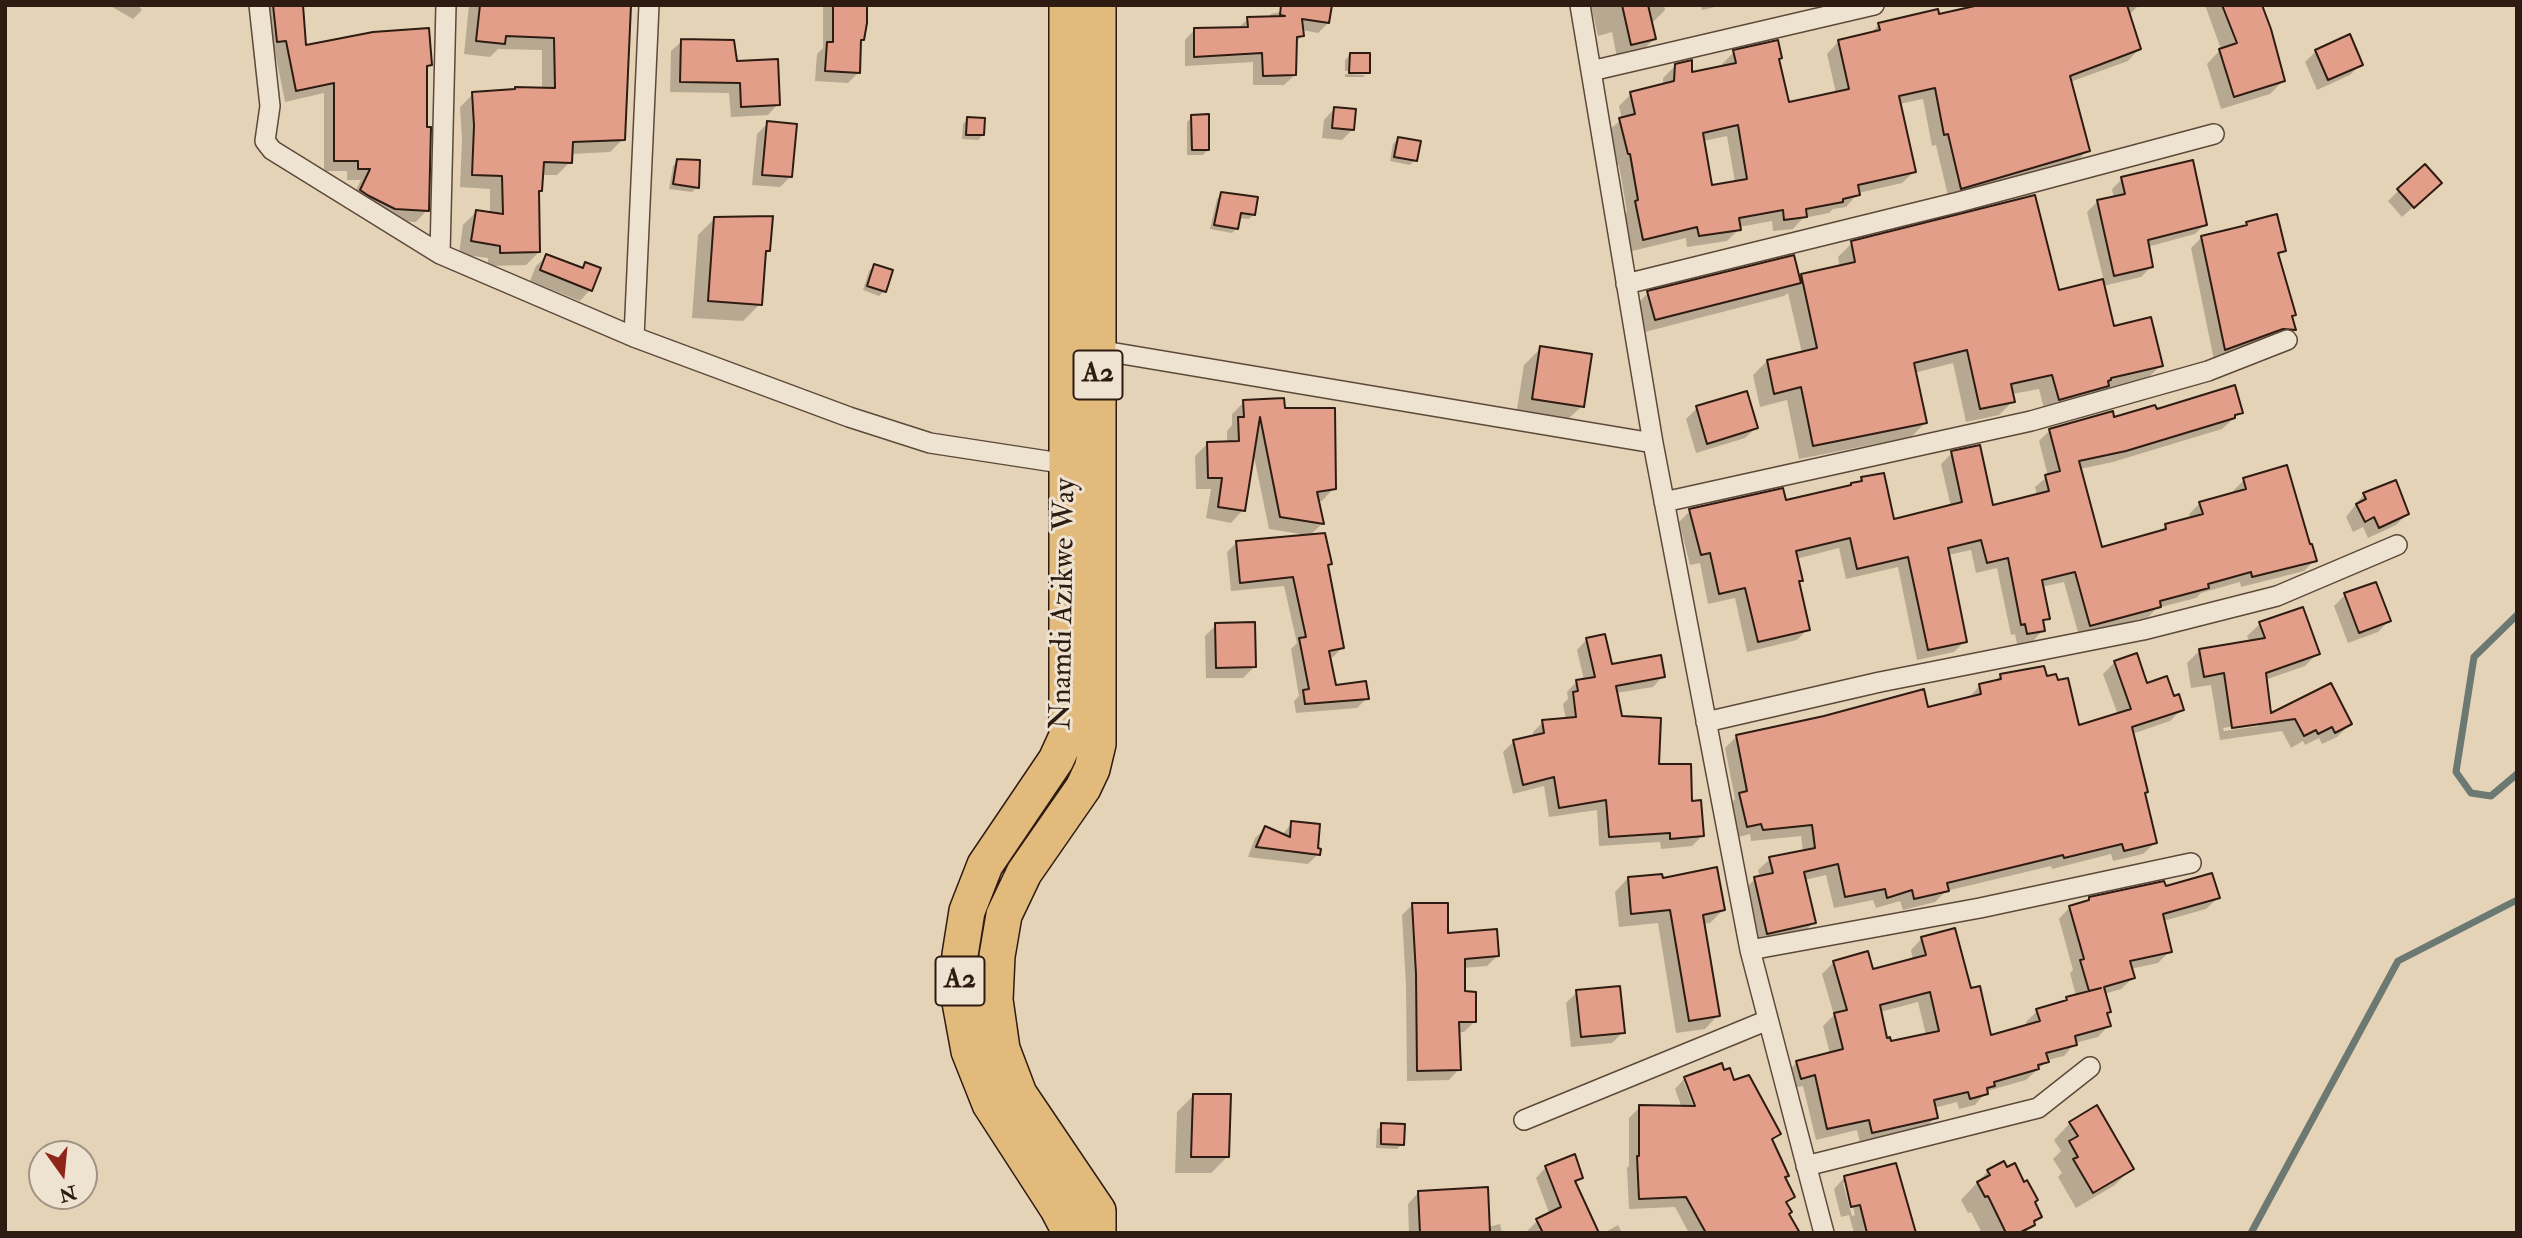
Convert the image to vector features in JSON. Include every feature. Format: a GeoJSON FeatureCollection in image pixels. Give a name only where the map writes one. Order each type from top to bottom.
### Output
{"type":"FeatureCollection","features":[{"type":"Feature","properties":{"kind":"highway","name":"Nnamdi Azikwe Way"},"geometry":{"type":"LineString","coordinates":[[1067,1233],[1067,1226],[1058,1209],[990,1104],[969,1051],[960,1002],[960,955],[967,911],[985,865],[1056,760],[1067,736],[1068,5]]}},
{"type":"Feature","properties":{"kind":"highway","name":"Nnamdi Azikwe Way"},"geometry":{"type":"LineString","coordinates":[[1098,5],[1098,744],[1092,769],[1083,788],[1024,873],[1004,915],[997,956],[995,1000],[1002,1049],[1019,1094],[1098,1210],[1098,1233]]}},
{"type":"Feature","properties":{"kind":"street"},"geometry":{"type":"LineString","coordinates":[[260,5],[270,106],[265,141],[272,150],[440,254],[634,337],[849,417],[930,443],[1067,464]]}},
{"type":"Feature","properties":{"kind":"street"},"geometry":{"type":"LineString","coordinates":[[440,254],[446,5]]}},
{"type":"Feature","properties":{"kind":"street"},"geometry":{"type":"LineString","coordinates":[[634,337],[649,5]]}},
{"type":"Feature","properties":{"kind":"street"},"geometry":{"type":"LineString","coordinates":[[1580,5],[1653,443],[1750,950],[1823,1232]]}},
{"type":"Feature","properties":{"kind":"street"},"geometry":{"type":"LineString","coordinates":[[1591,71],[1874,5]]}},
{"type":"Feature","properties":{"kind":"street"},"geometry":{"type":"LineString","coordinates":[[1626,284],[1959,202],[2214,134]]}},
{"type":"Feature","properties":{"kind":"street"},"geometry":{"type":"LineString","coordinates":[[1664,502],[2031,421],[2208,372],[2287,340]]}},
{"type":"Feature","properties":{"kind":"street"},"geometry":{"type":"LineString","coordinates":[[1098,351],[1653,443]]}},
{"type":"Feature","properties":{"kind":"street"},"geometry":{"type":"LineString","coordinates":[[1706,722],[1880,682],[2143,630],[2250,603],[2277,596],[2397,545]]}},
{"type":"Feature","properties":{"kind":"street"},"geometry":{"type":"LineString","coordinates":[[1750,950],[1980,908],[2191,863]]}},
{"type":"Feature","properties":{"kind":"street"},"geometry":{"type":"LineString","coordinates":[[1524,1120],[1768,1020]]}},
{"type":"Feature","properties":{"kind":"street"},"geometry":{"type":"LineString","coordinates":[[1806,1166],[2038,1108],[2090,1067]]}},
{"type":"Feature","properties":{"kind":"building"},"geometry":{"type":"Polygon","coordinates":[[[273,5],[303,5],[306,45],[373,32],[429,28],[432,65],[427,66],[427,127],[431,127],[429,211],[395,209],[369,196],[360,190],[370,169],[358,169],[358,161],[334,161],[334,83],[296,91],[286,41],[277,42],[273,5]]]}},
{"type":"Feature","properties":{"kind":"building"},"geometry":{"type":"Polygon","coordinates":[[[480,5],[631,5],[625,140],[573,142],[572,163],[544,162],[542,191],[539,191],[540,252],[500,253],[500,246],[471,241],[476,210],[503,214],[502,176],[472,175],[472,92],[515,87],[555,88],[554,38],[506,36],[505,44],[476,41],[480,5]]]}},
{"type":"Feature","properties":{"kind":"building"},"geometry":{"type":"Polygon","coordinates":[[[833,5],[867,5],[867,23],[864,40],[861,40],[860,73],[825,71],[827,42],[833,42],[833,5]]]}},
{"type":"Feature","properties":{"kind":"building"},"geometry":{"type":"Polygon","coordinates":[[[1281,5],[1332,5],[1329,23],[1302,19],[1304,36],[1297,37],[1296,75],[1263,76],[1262,53],[1194,57],[1194,28],[1248,27],[1247,17],[1285,16],[1280,15],[1281,5]]]}},
{"type":"Feature","properties":{"kind":"building"},"geometry":{"type":"Polygon","coordinates":[[[1622,5],[1648,5],[1656,39],[1631,45],[1622,5]]]}},
{"type":"Feature","properties":{"kind":"building"},"geometry":{"type":"Polygon","coordinates":[[[1979,5],[2127,5],[2141,49],[2070,76],[2090,151],[1961,189],[1948,134],[1944,135],[1935,88],[1899,96],[1916,172],[1858,185],[1860,195],[1843,199],[1843,202],[1806,209],[1807,217],[1784,220],[1783,210],[1739,218],[1741,230],[1699,236],[1697,227],[1643,240],[1630,154],[1619,118],[1635,114],[1630,92],[1674,81],[1675,64],[1692,60],[1692,72],[1736,63],[1733,50],[1778,40],[1782,58],[1779,59],[1789,102],[1849,89],[1838,40],[1880,30],[1878,23],[1938,9],[1939,14],[1979,5]],[[1738,125],[1703,133],[1712,185],[1747,179],[1738,125]]]}},
{"type":"Feature","properties":{"kind":"building"},"geometry":{"type":"Polygon","coordinates":[[[2222,5],[2262,5],[2285,81],[2234,97],[2219,49],[2237,43],[2222,5]]]}},
{"type":"Feature","properties":{"kind":"building"},"geometry":{"type":"Polygon","coordinates":[[[2350,34],[2363,65],[2328,80],[2315,50],[2350,34]]]}},
{"type":"Feature","properties":{"kind":"building"},"geometry":{"type":"Polygon","coordinates":[[[681,39],[734,40],[737,61],[778,59],[780,105],[741,107],[740,83],[680,82],[681,39]]]}},
{"type":"Feature","properties":{"kind":"building"},"geometry":{"type":"Polygon","coordinates":[[[1350,53],[1370,53],[1370,73],[1349,73],[1350,53]]]}},
{"type":"Feature","properties":{"kind":"building"},"geometry":{"type":"Polygon","coordinates":[[[1334,107],[1356,109],[1354,130],[1332,128],[1334,107]]]}},
{"type":"Feature","properties":{"kind":"building"},"geometry":{"type":"Polygon","coordinates":[[[1209,114],[1209,150],[1192,150],[1191,115],[1209,114]]]}},
{"type":"Feature","properties":{"kind":"building"},"geometry":{"type":"Polygon","coordinates":[[[967,117],[985,118],[984,135],[966,135],[967,117]]]}},
{"type":"Feature","properties":{"kind":"building"},"geometry":{"type":"Polygon","coordinates":[[[767,121],[797,124],[792,177],[762,175],[767,121]]]}},
{"type":"Feature","properties":{"kind":"building"},"geometry":{"type":"Polygon","coordinates":[[[1398,137],[1421,141],[1417,161],[1394,157],[1398,137]]]}},
{"type":"Feature","properties":{"kind":"building"},"geometry":{"type":"Polygon","coordinates":[[[677,159],[700,160],[699,188],[673,184],[677,159]]]}},
{"type":"Feature","properties":{"kind":"building"},"geometry":{"type":"Polygon","coordinates":[[[2193,160],[2207,225],[2148,240],[2153,267],[2114,276],[2097,200],[2125,194],[2121,177],[2193,160]]]}},
{"type":"Feature","properties":{"kind":"building"},"geometry":{"type":"Polygon","coordinates":[[[2425,164],[2442,183],[2414,208],[2397,189],[2425,164]]]}},
{"type":"Feature","properties":{"kind":"building"},"geometry":{"type":"Polygon","coordinates":[[[1221,192],[1258,197],[1255,215],[1241,213],[1238,229],[1214,225],[1221,192]]]}},
{"type":"Feature","properties":{"kind":"building"},"geometry":{"type":"Polygon","coordinates":[[[2035,195],[2059,290],[2103,279],[2114,326],[2151,317],[2163,366],[2111,378],[2108,381],[2109,386],[2059,400],[2052,375],[2011,384],[2015,402],[1980,409],[1967,350],[1914,363],[1927,423],[1813,446],[1801,387],[1774,394],[1767,360],[1817,348],[1801,274],[1855,262],[1851,241],[2035,195]]]}},
{"type":"Feature","properties":{"kind":"building"},"geometry":{"type":"Polygon","coordinates":[[[2277,214],[2286,251],[2278,253],[2296,315],[2292,316],[2296,330],[2283,329],[2225,350],[2201,236],[2247,225],[2246,222],[2277,214]]]}},
{"type":"Feature","properties":{"kind":"building"},"geometry":{"type":"Polygon","coordinates":[[[773,216],[770,251],[766,251],[762,305],[708,301],[714,217],[773,216]]]}},
{"type":"Feature","properties":{"kind":"building"},"geometry":{"type":"Polygon","coordinates":[[[546,254],[583,268],[585,262],[601,268],[592,291],[540,270],[546,254]]]}},
{"type":"Feature","properties":{"kind":"building"},"geometry":{"type":"Polygon","coordinates":[[[1794,255],[1801,283],[1655,320],[1647,291],[1794,255]]]}},
{"type":"Feature","properties":{"kind":"building"},"geometry":{"type":"Polygon","coordinates":[[[874,264],[893,270],[886,292],[867,286],[874,264]]]}},
{"type":"Feature","properties":{"kind":"building"},"geometry":{"type":"Polygon","coordinates":[[[1540,346],[1592,354],[1584,407],[1532,399],[1540,346]]]}},
{"type":"Feature","properties":{"kind":"building"},"geometry":{"type":"Polygon","coordinates":[[[2235,385],[2243,413],[2235,415],[2235,418],[2126,451],[2079,461],[2102,547],[2166,529],[2165,524],[2203,514],[2199,502],[2246,489],[2243,478],[2287,465],[2317,561],[2252,577],[2251,572],[2208,584],[2209,588],[2160,601],[2161,607],[2090,626],[2075,572],[2042,580],[2050,619],[2043,620],[2045,631],[2027,634],[2025,624],[2021,625],[2008,558],[1987,563],[1981,540],[1948,548],[1967,642],[1928,650],[1908,557],[1857,569],[1850,538],[1796,551],[1803,581],[1799,581],[1810,630],[1758,642],[1745,588],[1719,594],[1710,553],[1701,555],[1689,509],[1783,488],[1786,500],[1851,485],[1862,481],[1861,477],[1884,473],[1894,519],[1962,502],[1951,451],[1980,445],[1993,505],[2049,491],[2045,475],[2060,471],[2049,429],[2113,411],[2114,417],[2155,405],[2157,409],[2235,385]]]}},
{"type":"Feature","properties":{"kind":"building"},"geometry":{"type":"Polygon","coordinates":[[[1747,391],[1758,428],[1707,444],[1696,406],[1747,391]]]}},
{"type":"Feature","properties":{"kind":"building"},"geometry":{"type":"Polygon","coordinates":[[[1284,398],[1285,408],[1335,408],[1336,489],[1317,492],[1324,524],[1280,517],[1260,417],[1245,511],[1218,507],[1222,478],[1208,478],[1207,442],[1239,441],[1238,417],[1244,417],[1243,400],[1284,398]]]}},
{"type":"Feature","properties":{"kind":"building"},"geometry":{"type":"Polygon","coordinates":[[[2396,480],[2409,514],[2379,528],[2374,517],[2365,522],[2356,504],[2366,499],[2363,493],[2396,480]]]}},
{"type":"Feature","properties":{"kind":"building"},"geometry":{"type":"Polygon","coordinates":[[[1325,533],[1332,564],[1328,565],[1344,648],[1329,651],[1336,685],[1366,681],[1369,699],[1305,704],[1303,690],[1309,689],[1299,638],[1306,637],[1293,577],[1240,583],[1236,541],[1325,533]]]}},
{"type":"Feature","properties":{"kind":"building"},"geometry":{"type":"Polygon","coordinates":[[[2376,582],[2391,621],[2359,633],[2344,593],[2376,582]]]}},
{"type":"Feature","properties":{"kind":"building"},"geometry":{"type":"Polygon","coordinates":[[[2303,607],[2320,654],[2266,673],[2271,713],[2331,683],[2352,724],[2335,733],[2332,727],[2318,734],[2316,730],[2304,736],[2295,719],[2232,728],[2224,673],[2204,677],[2199,649],[2265,638],[2259,622],[2303,607]]]}},
{"type":"Feature","properties":{"kind":"building"},"geometry":{"type":"Polygon","coordinates":[[[1255,622],[1256,667],[1216,668],[1215,623],[1255,622]]]}},
{"type":"Feature","properties":{"kind":"building"},"geometry":{"type":"Polygon","coordinates":[[[1605,634],[1612,664],[1661,655],[1665,677],[1616,686],[1622,716],[1661,718],[1659,764],[1691,764],[1692,801],[1701,800],[1704,836],[1670,839],[1670,833],[1609,837],[1606,800],[1559,808],[1554,777],[1523,785],[1513,740],[1544,733],[1542,720],[1576,717],[1573,692],[1578,691],[1576,680],[1595,677],[1586,638],[1605,634]]]}},
{"type":"Feature","properties":{"kind":"building"},"geometry":{"type":"Polygon","coordinates":[[[2137,653],[2147,683],[2167,676],[2174,696],[2179,694],[2184,710],[2132,727],[2157,843],[2124,851],[2122,844],[2064,858],[2063,855],[1947,883],[1949,891],[1914,899],[1912,890],[1887,898],[1885,889],[1845,897],[1838,864],[1804,872],[1816,923],[1767,934],[1754,877],[1773,873],[1769,857],[1815,848],[1812,825],[1763,830],[1761,824],[1747,827],[1739,793],[1747,791],[1736,735],[1824,716],[1924,689],[1928,707],[1981,694],[1979,684],[2001,679],[2000,674],[2044,666],[2047,676],[2056,674],[2058,680],[2068,678],[2079,725],[2131,709],[2114,661],[2137,653]]]}},
{"type":"Feature","properties":{"kind":"building"},"geometry":{"type":"Polygon","coordinates":[[[1291,821],[1320,824],[1320,855],[1256,847],[1265,826],[1290,837],[1291,821]]]}},
{"type":"Feature","properties":{"kind":"building"},"geometry":{"type":"Polygon","coordinates":[[[1717,867],[1725,910],[1703,915],[1720,1016],[1689,1021],[1670,910],[1631,914],[1628,877],[1662,874],[1663,878],[1717,867]]]}},
{"type":"Feature","properties":{"kind":"building"},"geometry":{"type":"Polygon","coordinates":[[[2212,873],[2220,898],[2163,914],[2172,952],[2130,961],[2135,978],[2104,987],[2111,1012],[2107,1013],[2111,1026],[2075,1036],[2077,1045],[2046,1053],[2049,1062],[2038,1065],[2039,1069],[1994,1082],[1995,1086],[1987,1088],[1988,1094],[1970,1099],[1968,1092],[1934,1100],[1938,1118],[1872,1133],[1869,1120],[1827,1129],[1815,1075],[1801,1079],[1796,1061],[1843,1049],[1834,1013],[1847,1010],[1833,961],[1868,951],[1873,969],[1926,955],[1921,937],[1955,928],[1971,988],[1980,986],[1991,1035],[2040,1021],[2036,1009],[2067,1000],[2066,997],[2101,988],[2089,991],[2080,960],[2084,959],[2069,906],[2089,900],[2089,897],[2164,881],[2166,886],[2212,873]],[[1930,992],[1880,1005],[1887,1038],[1890,1037],[1891,1041],[1939,1031],[1930,992]]]}},
{"type":"Feature","properties":{"kind":"building"},"geometry":{"type":"Polygon","coordinates":[[[1412,903],[1448,903],[1448,933],[1497,929],[1499,956],[1465,959],[1465,991],[1476,992],[1476,1022],[1459,1022],[1461,1070],[1417,1071],[1412,903]]]}},
{"type":"Feature","properties":{"kind":"building"},"geometry":{"type":"Polygon","coordinates":[[[1620,986],[1625,1033],[1581,1037],[1576,990],[1620,986]]]}},
{"type":"Feature","properties":{"kind":"building"},"geometry":{"type":"Polygon","coordinates":[[[1722,1063],[1724,1070],[1730,1068],[1734,1080],[1749,1075],[1781,1134],[1772,1139],[1789,1176],[1785,1177],[1795,1197],[1786,1202],[1792,1212],[1789,1214],[1800,1233],[1706,1233],[1686,1197],[1639,1199],[1639,1105],[1695,1106],[1684,1077],[1722,1063]]]}},
{"type":"Feature","properties":{"kind":"building"},"geometry":{"type":"Polygon","coordinates":[[[1193,1094],[1231,1094],[1229,1157],[1191,1157],[1193,1094]]]}},
{"type":"Feature","properties":{"kind":"building"},"geometry":{"type":"Polygon","coordinates":[[[2097,1105],[2134,1169],[2093,1193],[2073,1159],[2078,1157],[2069,1141],[2078,1136],[2069,1122],[2097,1105]]]}},
{"type":"Feature","properties":{"kind":"building"},"geometry":{"type":"Polygon","coordinates":[[[1381,1123],[1405,1124],[1404,1145],[1381,1144],[1381,1123]]]}},
{"type":"Feature","properties":{"kind":"building"},"geometry":{"type":"Polygon","coordinates":[[[1575,1154],[1583,1178],[1575,1181],[1599,1233],[1543,1233],[1536,1219],[1561,1207],[1545,1166],[1575,1154]]]}},
{"type":"Feature","properties":{"kind":"building"},"geometry":{"type":"Polygon","coordinates":[[[2004,1161],[2007,1167],[2015,1163],[2024,1182],[2027,1180],[2038,1200],[2035,1202],[2042,1217],[2034,1221],[2035,1225],[2019,1233],[2006,1233],[1988,1196],[1985,1197],[1977,1182],[1990,1175],[1987,1170],[2004,1161]]]}},
{"type":"Feature","properties":{"kind":"building"},"geometry":{"type":"Polygon","coordinates":[[[1896,1163],[1916,1233],[1867,1233],[1860,1205],[1851,1207],[1844,1176],[1896,1163]]]}},
{"type":"Feature","properties":{"kind":"building"},"geometry":{"type":"Polygon","coordinates":[[[1488,1187],[1490,1233],[1420,1233],[1418,1191],[1488,1187]]]}},
{"type":"Feature","properties":{"kind":"waterway"},"geometry":{"type":"LineString","coordinates":[[2517,615],[2474,657],[2456,772],[2471,793],[2491,796],[2517,774]]}},
{"type":"Feature","properties":{"kind":"waterway"},"geometry":{"type":"LineString","coordinates":[[2251,1233],[2398,961],[2517,900]]}}]}
